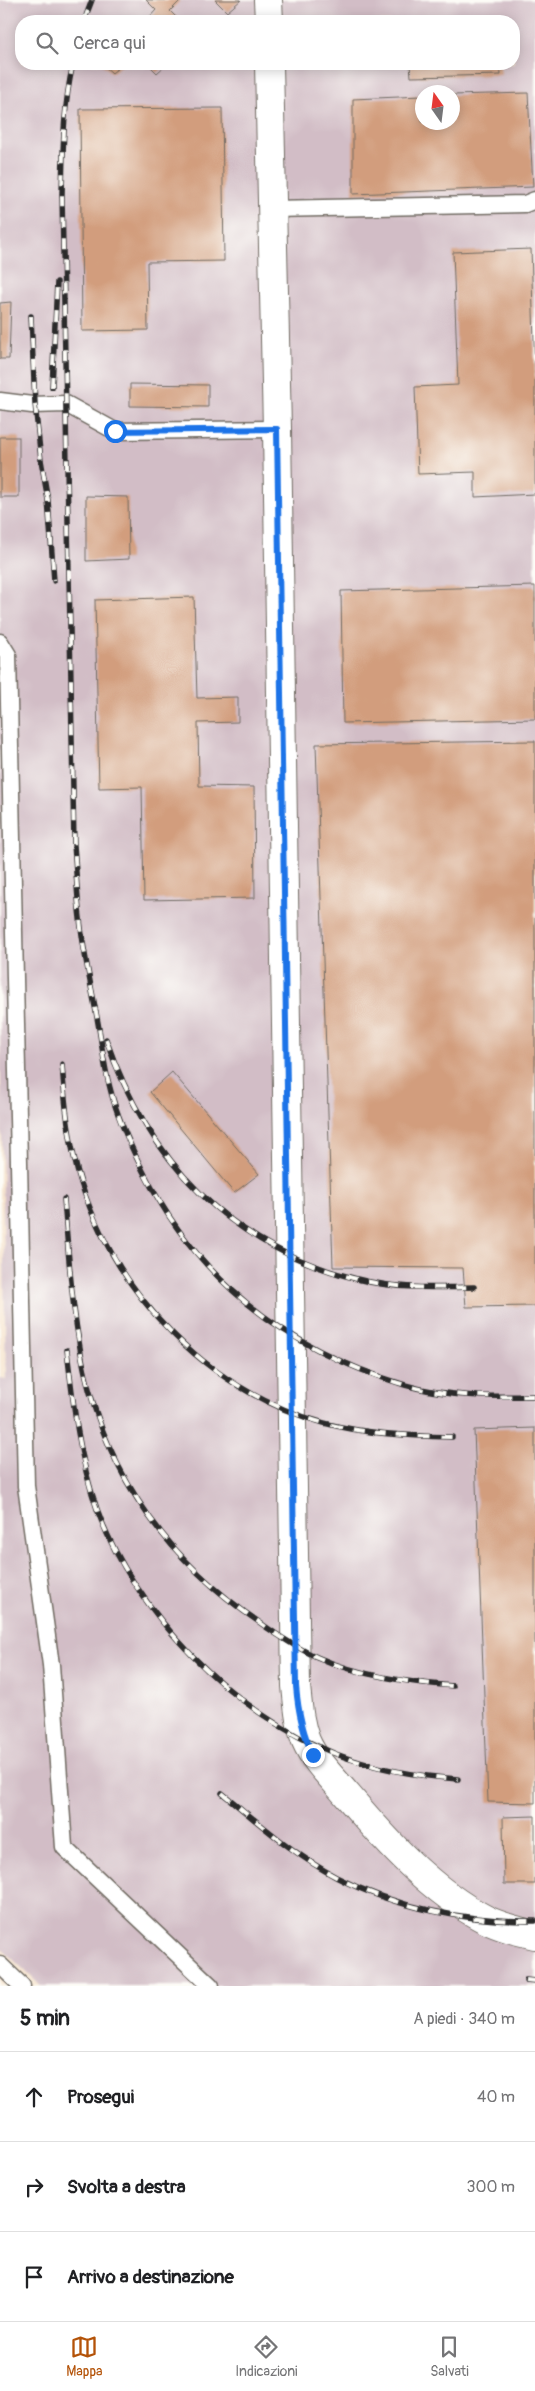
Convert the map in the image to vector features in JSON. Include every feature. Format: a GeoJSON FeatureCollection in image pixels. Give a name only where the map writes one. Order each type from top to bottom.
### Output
{"type":"FeatureCollection","features":[{"type":"Feature","properties":{"kind":"street"},"geometry":{"type":"LineString","coordinates":[[268,0],[269,15]]}},
{"type":"Feature","properties":{"kind":"street"},"geometry":{"type":"LineString","coordinates":[[269,70],[277,429],[291,1412],[298,1715],[313,1755],[366,1817],[422,1874],[484,1918],[504,1927],[535,1936]]}},
{"type":"Feature","properties":{"kind":"lane"},"geometry":{"type":"LineString","coordinates":[[272,209],[525,204],[535,200]]}},
{"type":"Feature","properties":{"kind":"lane"},"geometry":{"type":"LineString","coordinates":[[0,401],[32,405],[66,404],[115,431],[277,429]]}},
{"type":"Feature","properties":{"kind":"lane"},"geometry":{"type":"LineString","coordinates":[[0,642],[8,655],[26,1486],[51,1665],[64,1848],[211,1986]]}},
{"type":"Feature","properties":{"kind":"lane"},"geometry":{"type":"LineString","coordinates":[[0,1965],[22,1986]]}},
{"type":"Feature","properties":{"kind":"shaded area"},"geometry":{"type":"Polygon","coordinates":[[[0,0],[535,0],[535,1986],[41,1986],[0,1947],[0,1378],[6,1379],[0,1024],[0,0]]]}},
{"type":"Feature","properties":{"kind":"building"},"geometry":{"type":"Polygon","coordinates":[[[146,0],[181,0],[170,11],[174,15],[151,15],[156,10],[146,0]]]}},
{"type":"Feature","properties":{"kind":"building"},"geometry":{"type":"Polygon","coordinates":[[[215,0],[241,0],[227,12],[215,0]]]}},
{"type":"Feature","properties":{"kind":"building"},"geometry":{"type":"Polygon","coordinates":[[[410,70],[501,70],[501,75],[411,77],[410,70]]]}},
{"type":"Feature","properties":{"kind":"building"},"geometry":{"type":"Polygon","coordinates":[[[528,93],[533,187],[353,194],[353,99],[415,96],[415,130],[460,130],[460,95],[528,93]]]}},
{"type":"Feature","properties":{"kind":"building"},"geometry":{"type":"Polygon","coordinates":[[[222,108],[224,261],[147,262],[148,330],[82,331],[80,109],[222,108]]]}},
{"type":"Feature","properties":{"kind":"building"},"geometry":{"type":"Polygon","coordinates":[[[531,249],[535,372],[535,494],[475,497],[475,472],[418,474],[415,387],[458,385],[453,252],[531,249]]]}},
{"type":"Feature","properties":{"kind":"building"},"geometry":{"type":"Polygon","coordinates":[[[11,302],[9,359],[0,359],[0,303],[11,302]]]}},
{"type":"Feature","properties":{"kind":"building"},"geometry":{"type":"Polygon","coordinates":[[[130,384],[208,385],[208,407],[130,406],[130,384]]]}},
{"type":"Feature","properties":{"kind":"building"},"geometry":{"type":"Polygon","coordinates":[[[0,437],[19,437],[19,497],[0,497],[0,437]]]}},
{"type":"Feature","properties":{"kind":"building"},"geometry":{"type":"Polygon","coordinates":[[[86,496],[128,497],[129,559],[86,561],[86,496]]]}},
{"type":"Feature","properties":{"kind":"building"},"geometry":{"type":"Polygon","coordinates":[[[535,586],[535,719],[343,723],[341,591],[535,586]]]}},
{"type":"Feature","properties":{"kind":"building"},"geometry":{"type":"Polygon","coordinates":[[[194,597],[197,698],[238,697],[238,722],[198,723],[199,786],[254,787],[255,898],[144,900],[142,787],[99,788],[95,600],[194,597]]]}},
{"type":"Feature","properties":{"kind":"building"},"geometry":{"type":"Polygon","coordinates":[[[535,741],[535,1306],[466,1307],[463,1268],[333,1267],[316,744],[535,741]]]}},
{"type":"Feature","properties":{"kind":"building"},"geometry":{"type":"Polygon","coordinates":[[[172,1072],[259,1174],[234,1193],[150,1092],[172,1072]]]}},
{"type":"Feature","properties":{"kind":"building"},"geometry":{"type":"Polygon","coordinates":[[[535,1428],[535,1803],[488,1802],[474,1430],[535,1428]]]}},
{"type":"Feature","properties":{"kind":"building"},"geometry":{"type":"Polygon","coordinates":[[[535,1816],[535,1884],[504,1884],[503,1817],[535,1816]]]}},
{"type":"Feature","properties":{"kind":"railway"},"geometry":{"type":"LineString","coordinates":[[86,15],[92,0]]}},
{"type":"Feature","properties":{"kind":"railway"},"geometry":{"type":"LineString","coordinates":[[72,70],[65,113],[62,195],[74,845],[83,944],[106,1072],[116,1110],[143,1171],[165,1210],[191,1246],[219,1278],[251,1306],[285,1331],[322,1352],[362,1370],[405,1385],[453,1394],[535,1396]]}},
{"type":"Feature","properties":{"kind":"railway"},"geometry":{"type":"LineString","coordinates":[[52,387],[57,282]]}},
{"type":"Feature","properties":{"kind":"railway"},"geometry":{"type":"LineString","coordinates":[[31,316],[35,404],[41,460],[48,500],[54,581]]}},
{"type":"Feature","properties":{"kind":"railway"},"geometry":{"type":"LineString","coordinates":[[106,1039],[124,1083],[145,1123],[170,1160],[200,1193],[233,1221],[270,1245],[311,1265],[357,1279],[400,1286],[430,1288],[474,1287]]}},
{"type":"Feature","properties":{"kind":"railway"},"geometry":{"type":"LineString","coordinates":[[62,1064],[73,1154],[81,1183],[97,1225],[118,1264],[144,1301],[173,1334],[206,1363],[242,1388],[282,1408],[324,1423],[356,1430],[403,1435],[452,1437]]}},
{"type":"Feature","properties":{"kind":"railway"},"geometry":{"type":"LineString","coordinates":[[64,1199],[75,1319],[89,1389],[115,1459],[133,1491],[175,1549],[229,1600],[273,1632],[302,1650],[333,1664],[350,1669],[401,1680],[453,1686]]}},
{"type":"Feature","properties":{"kind":"railway"},"geometry":{"type":"LineString","coordinates":[[67,1350],[81,1450],[97,1509],[114,1547],[135,1585],[162,1621],[192,1655],[225,1686],[260,1713],[298,1736],[336,1754],[381,1768],[411,1774],[458,1779]]}},
{"type":"Feature","properties":{"kind":"railway"},"geometry":{"type":"LineString","coordinates":[[222,1793],[306,1859],[359,1888],[407,1905],[458,1916],[509,1921],[535,1921]]}},
{"type":"Feature","properties":{"kind":"railway"},"geometry":{"type":"LineString","coordinates":[[526,1980],[535,1981]]}},
{"type":"Feature","properties":{"kind":"route"},"geometry":{"type":"LineString","coordinates":[[115,431],[277,429],[296,1686],[298,1715],[313,1755]]}}]}
